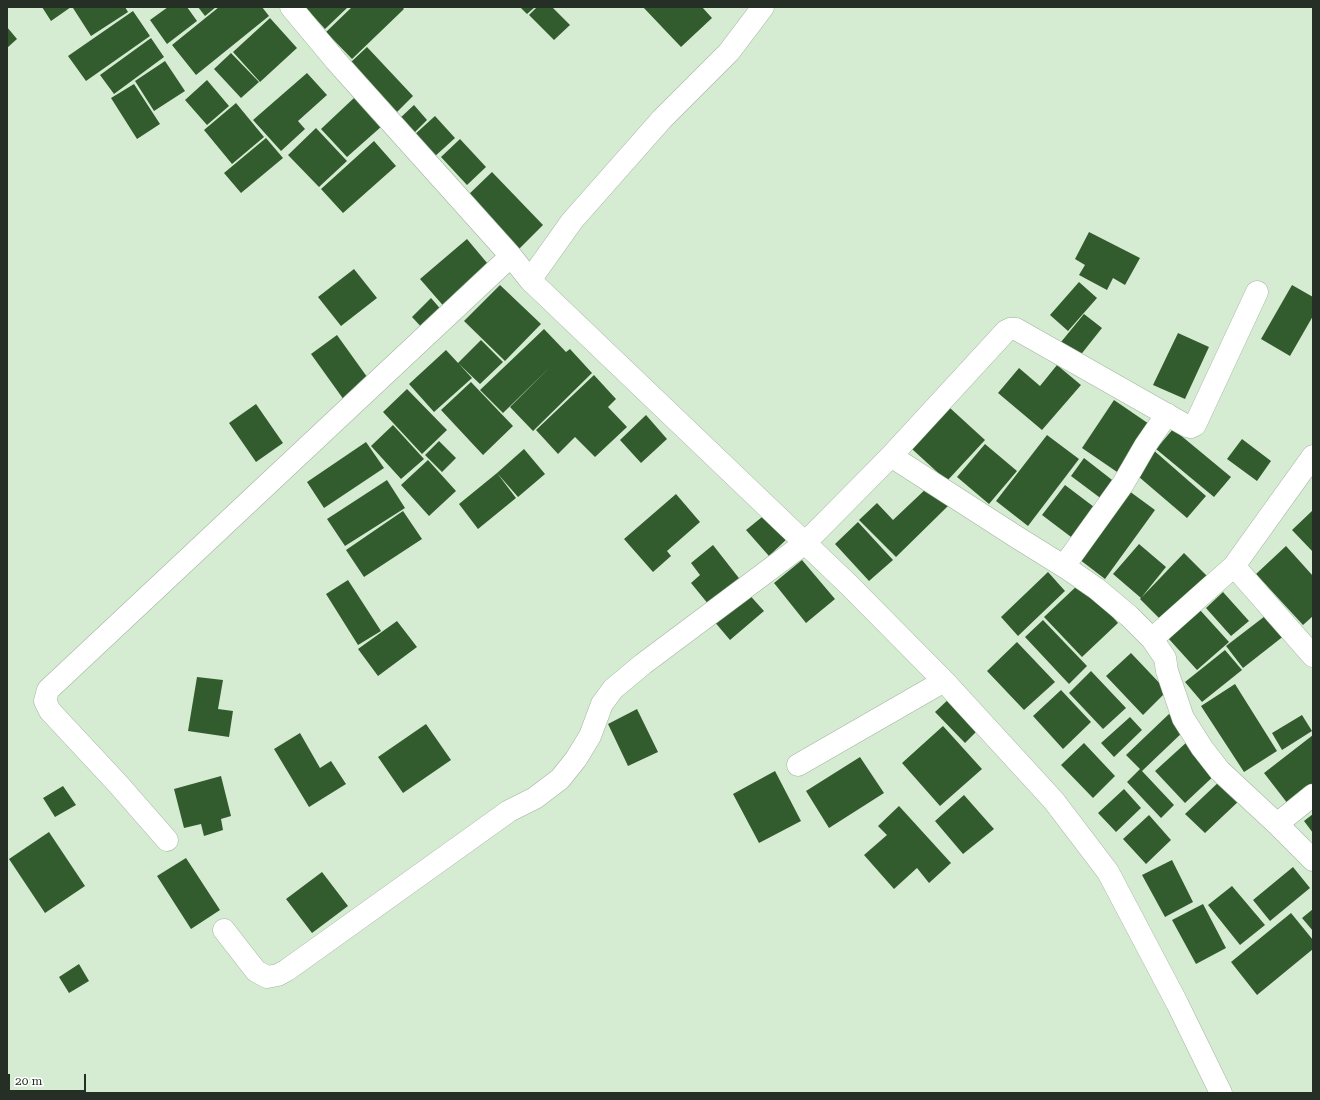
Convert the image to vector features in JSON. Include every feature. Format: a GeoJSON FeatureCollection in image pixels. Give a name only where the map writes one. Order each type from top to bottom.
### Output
{"type":"FeatureCollection","features":[{"type":"Feature","properties":{"kind":"street"},"geometry":{"type":"LineString","coordinates":[[291,7],[347,73],[511,256],[530,280],[806,543],[944,681],[1054,801],[1108,872],[1177,1003],[1221,1093]]}},
{"type":"Feature","properties":{"kind":"street"},"geometry":{"type":"LineString","coordinates":[[530,280],[572,221],[662,119],[729,52],[763,7]]}},
{"type":"Feature","properties":{"kind":"street"},"geometry":{"type":"LineString","coordinates":[[167,840],[118,784],[50,711],[45,701],[48,690],[511,256]]}},
{"type":"Feature","properties":{"kind":"street"},"geometry":{"type":"LineString","coordinates":[[224,930],[256,972],[267,976],[278,975],[509,811],[535,798],[560,778],[576,760],[590,736],[602,704],[613,689],[644,664],[806,543],[891,456],[1006,331],[1016,328],[1191,427],[1195,425],[1257,292]]}},
{"type":"Feature","properties":{"kind":"street"},"geometry":{"type":"LineString","coordinates":[[1064,566],[1123,484],[1145,446],[1167,414]]}},
{"type":"Feature","properties":{"kind":"street"},"geometry":{"type":"LineString","coordinates":[[891,456],[1064,566],[1115,603],[1152,639],[1165,658],[1167,671],[1183,718],[1202,748],[1220,771],[1313,860]]}},
{"type":"Feature","properties":{"kind":"street"},"geometry":{"type":"LineString","coordinates":[[1152,639],[1234,566],[1313,456]]}},
{"type":"Feature","properties":{"kind":"street"},"geometry":{"type":"LineString","coordinates":[[1234,566],[1313,656]]}},
{"type":"Feature","properties":{"kind":"street"},"geometry":{"type":"LineString","coordinates":[[798,765],[944,681]]}},
{"type":"Feature","properties":{"kind":"street"},"geometry":{"type":"LineString","coordinates":[[1277,824],[1313,796]]}},
{"type":"Feature","properties":{"kind":"building"},"geometry":{"type":"Polygon","coordinates":[[[42,7],[71,7],[51,21],[42,7]]]}},
{"type":"Feature","properties":{"kind":"building"},"geometry":{"type":"Polygon","coordinates":[[[125,7],[128,12],[91,36],[73,8],[125,7]]]}},
{"type":"Feature","properties":{"kind":"building"},"geometry":{"type":"Polygon","coordinates":[[[168,7],[187,7],[197,21],[167,44],[150,20],[168,7]]]}},
{"type":"Feature","properties":{"kind":"building"},"geometry":{"type":"Polygon","coordinates":[[[198,7],[216,7],[205,16],[198,7]]]}},
{"type":"Feature","properties":{"kind":"building"},"geometry":{"type":"Polygon","coordinates":[[[219,7],[262,7],[269,16],[196,75],[172,45],[219,7]]]}},
{"type":"Feature","properties":{"kind":"building"},"geometry":{"type":"Polygon","coordinates":[[[305,7],[348,7],[325,29],[305,7]]]}},
{"type":"Feature","properties":{"kind":"building"},"geometry":{"type":"Polygon","coordinates":[[[352,7],[402,7],[404,9],[352,59],[326,32],[352,7]]]}},
{"type":"Feature","properties":{"kind":"building"},"geometry":{"type":"Polygon","coordinates":[[[520,7],[535,7],[527,14],[520,7]]]}},
{"type":"Feature","properties":{"kind":"building"},"geometry":{"type":"Polygon","coordinates":[[[537,7],[552,7],[570,25],[554,40],[529,15],[537,7]]]}},
{"type":"Feature","properties":{"kind":"building"},"geometry":{"type":"Polygon","coordinates":[[[643,7],[702,7],[712,18],[681,47],[643,7]]]}},
{"type":"Feature","properties":{"kind":"building"},"geometry":{"type":"Polygon","coordinates":[[[133,11],[150,36],[86,81],[68,56],[133,11]]]}},
{"type":"Feature","properties":{"kind":"building"},"geometry":{"type":"Polygon","coordinates":[[[270,18],[297,48],[260,82],[233,52],[270,18]]]}},
{"type":"Feature","properties":{"kind":"building"},"geometry":{"type":"Polygon","coordinates":[[[7,27],[17,39],[7,48],[7,27]]]}},
{"type":"Feature","properties":{"kind":"building"},"geometry":{"type":"Polygon","coordinates":[[[151,38],[164,57],[114,94],[100,75],[151,38]]]}},
{"type":"Feature","properties":{"kind":"building"},"geometry":{"type":"Polygon","coordinates":[[[367,47],[413,96],[397,112],[351,62],[367,47]]]}},
{"type":"Feature","properties":{"kind":"building"},"geometry":{"type":"Polygon","coordinates":[[[231,53],[259,82],[241,98],[214,69],[231,53]]]}},
{"type":"Feature","properties":{"kind":"building"},"geometry":{"type":"Polygon","coordinates":[[[165,61],[185,91],[154,111],[135,81],[165,61]]]}},
{"type":"Feature","properties":{"kind":"building"},"geometry":{"type":"Polygon","coordinates":[[[307,73],[327,95],[298,121],[305,129],[281,151],[253,120],[307,73]]]}},
{"type":"Feature","properties":{"kind":"building"},"geometry":{"type":"Polygon","coordinates":[[[207,80],[229,106],[207,125],[185,100],[207,80]]]}},
{"type":"Feature","properties":{"kind":"building"},"geometry":{"type":"Polygon","coordinates":[[[134,84],[160,124],[137,139],[111,98],[134,84]]]}},
{"type":"Feature","properties":{"kind":"building"},"geometry":{"type":"Polygon","coordinates":[[[355,97],[382,126],[347,157],[321,129],[355,97]]]}},
{"type":"Feature","properties":{"kind":"building"},"geometry":{"type":"Polygon","coordinates":[[[236,103],[264,137],[232,164],[204,130],[236,103]]]}},
{"type":"Feature","properties":{"kind":"building"},"geometry":{"type":"Polygon","coordinates":[[[414,105],[427,120],[413,134],[399,119],[414,105]]]}},
{"type":"Feature","properties":{"kind":"building"},"geometry":{"type":"Polygon","coordinates":[[[435,116],[455,138],[433,158],[413,136],[435,116]]]}},
{"type":"Feature","properties":{"kind":"building"},"geometry":{"type":"Polygon","coordinates":[[[316,128],[347,161],[319,187],[288,155],[316,128]]]}},
{"type":"Feature","properties":{"kind":"building"},"geometry":{"type":"Polygon","coordinates":[[[266,138],[283,158],[241,193],[224,173],[266,138]]]}},
{"type":"Feature","properties":{"kind":"building"},"geometry":{"type":"Polygon","coordinates":[[[460,139],[486,167],[467,185],[441,157],[460,139]]]}},
{"type":"Feature","properties":{"kind":"building"},"geometry":{"type":"Polygon","coordinates":[[[374,141],[396,166],[343,213],[321,189],[374,141]]]}},
{"type":"Feature","properties":{"kind":"building"},"geometry":{"type":"Polygon","coordinates":[[[492,172],[543,225],[519,249],[467,196],[492,172]]]}},
{"type":"Feature","properties":{"kind":"building"},"geometry":{"type":"Polygon","coordinates":[[[1089,232],[1140,258],[1125,285],[1113,278],[1107,290],[1079,275],[1085,265],[1075,259],[1089,232]]]}},
{"type":"Feature","properties":{"kind":"building"},"geometry":{"type":"Polygon","coordinates":[[[467,239],[493,270],[447,310],[420,279],[467,239]]]}},
{"type":"Feature","properties":{"kind":"building"},"geometry":{"type":"Polygon","coordinates":[[[354,269],[377,298],[341,326],[318,297],[354,269]]]}},
{"type":"Feature","properties":{"kind":"building"},"geometry":{"type":"Polygon","coordinates":[[[1079,282],[1097,298],[1068,331],[1050,315],[1079,282]]]}},
{"type":"Feature","properties":{"kind":"building"},"geometry":{"type":"Polygon","coordinates":[[[500,285],[541,324],[505,361],[464,321],[500,285]]]}},
{"type":"Feature","properties":{"kind":"building"},"geometry":{"type":"Polygon","coordinates":[[[1292,285],[1313,297],[1313,316],[1290,356],[1261,339],[1292,285]]]}},
{"type":"Feature","properties":{"kind":"building"},"geometry":{"type":"Polygon","coordinates":[[[431,298],[444,313],[425,331],[412,317],[431,298]]]}},
{"type":"Feature","properties":{"kind":"building"},"geometry":{"type":"Polygon","coordinates":[[[1084,314],[1102,328],[1079,357],[1061,342],[1084,314]]]}},
{"type":"Feature","properties":{"kind":"building"},"geometry":{"type":"Polygon","coordinates":[[[544,329],[566,352],[570,349],[592,373],[533,431],[510,407],[549,368],[503,413],[480,390],[544,329]]]}},
{"type":"Feature","properties":{"kind":"building"},"geometry":{"type":"Polygon","coordinates":[[[1178,333],[1209,347],[1185,399],[1153,385],[1178,333]]]}},
{"type":"Feature","properties":{"kind":"building"},"geometry":{"type":"Polygon","coordinates":[[[337,335],[370,381],[344,400],[311,354],[337,335]]]}},
{"type":"Feature","properties":{"kind":"building"},"geometry":{"type":"Polygon","coordinates":[[[481,340],[503,362],[480,384],[458,363],[481,340]]]}},
{"type":"Feature","properties":{"kind":"building"},"geometry":{"type":"Polygon","coordinates":[[[446,350],[472,378],[434,412],[409,384],[446,350]]]}},
{"type":"Feature","properties":{"kind":"building"},"geometry":{"type":"Polygon","coordinates":[[[1057,365],[1081,385],[1042,430],[998,393],[1019,368],[1040,386],[1057,365]]]}},
{"type":"Feature","properties":{"kind":"building"},"geometry":{"type":"Polygon","coordinates":[[[594,375],[616,399],[608,407],[627,427],[595,457],[575,437],[558,454],[536,430],[594,375]]]}},
{"type":"Feature","properties":{"kind":"building"},"geometry":{"type":"Polygon","coordinates":[[[471,382],[513,426],[483,455],[441,410],[471,382]]]}},
{"type":"Feature","properties":{"kind":"building"},"geometry":{"type":"Polygon","coordinates":[[[407,389],[447,430],[422,454],[383,412],[407,389]]]}},
{"type":"Feature","properties":{"kind":"building"},"geometry":{"type":"Polygon","coordinates":[[[1114,400],[1152,426],[1120,474],[1082,448],[1114,400]]]}},
{"type":"Feature","properties":{"kind":"building"},"geometry":{"type":"Polygon","coordinates":[[[256,404],[283,443],[256,462],[229,423],[256,404]]]}},
{"type":"Feature","properties":{"kind":"building"},"geometry":{"type":"Polygon","coordinates":[[[950,408],[985,440],[947,481],[912,449],[950,408]]]}},
{"type":"Feature","properties":{"kind":"building"},"geometry":{"type":"Polygon","coordinates":[[[646,415],[667,439],[641,463],[620,440],[646,415]]]}},
{"type":"Feature","properties":{"kind":"building"},"geometry":{"type":"Polygon","coordinates":[[[393,425],[424,459],[401,479],[371,446],[393,425]]]}},
{"type":"Feature","properties":{"kind":"building"},"geometry":{"type":"Polygon","coordinates":[[[1173,429],[1231,477],[1214,497],[1156,449],[1173,429]]]}},
{"type":"Feature","properties":{"kind":"building"},"geometry":{"type":"Polygon","coordinates":[[[1047,435],[1079,459],[1028,526],[996,501],[1047,435]]]}},
{"type":"Feature","properties":{"kind":"building"},"geometry":{"type":"Polygon","coordinates":[[[1242,439],[1271,461],[1257,481],[1227,459],[1242,439]]]}},
{"type":"Feature","properties":{"kind":"building"},"geometry":{"type":"Polygon","coordinates":[[[439,441],[456,458],[442,472],[425,455],[439,441]]]}},
{"type":"Feature","properties":{"kind":"building"},"geometry":{"type":"Polygon","coordinates":[[[366,442],[384,468],[324,508],[307,482],[366,442]]]}},
{"type":"Feature","properties":{"kind":"building"},"geometry":{"type":"Polygon","coordinates":[[[985,444],[1017,471],[989,504],[957,477],[985,444]]]}},
{"type":"Feature","properties":{"kind":"building"},"geometry":{"type":"Polygon","coordinates":[[[1151,448],[1206,496],[1187,518],[1132,471],[1151,448]]]}},
{"type":"Feature","properties":{"kind":"building"},"geometry":{"type":"Polygon","coordinates":[[[524,449],[545,474],[518,497],[497,473],[524,449]]]}},
{"type":"Feature","properties":{"kind":"building"},"geometry":{"type":"Polygon","coordinates":[[[1084,458],[1116,483],[1103,500],[1071,476],[1084,458]]]}},
{"type":"Feature","properties":{"kind":"building"},"geometry":{"type":"Polygon","coordinates":[[[428,460],[456,491],[429,516],[401,485],[428,460]]]}},
{"type":"Feature","properties":{"kind":"building"},"geometry":{"type":"Polygon","coordinates":[[[497,473],[516,498],[478,529],[459,504],[497,473]]]}},
{"type":"Feature","properties":{"kind":"building"},"geometry":{"type":"Polygon","coordinates":[[[387,480],[405,508],[345,546],[327,519],[387,480]]]}},
{"type":"Feature","properties":{"kind":"building"},"geometry":{"type":"Polygon","coordinates":[[[930,485],[949,505],[896,557],[859,520],[877,503],[893,520],[930,485]]]}},
{"type":"Feature","properties":{"kind":"building"},"geometry":{"type":"Polygon","coordinates":[[[1065,485],[1102,513],[1079,543],[1042,515],[1065,485]]]}},
{"type":"Feature","properties":{"kind":"building"},"geometry":{"type":"Polygon","coordinates":[[[1125,488],[1155,510],[1105,579],[1075,556],[1125,488]]]}},
{"type":"Feature","properties":{"kind":"building"},"geometry":{"type":"Polygon","coordinates":[[[676,494],[700,522],[667,551],[671,556],[653,572],[624,539],[676,494]]]}},
{"type":"Feature","properties":{"kind":"building"},"geometry":{"type":"Polygon","coordinates":[[[1313,510],[1313,552],[1292,530],[1313,510]]]}},
{"type":"Feature","properties":{"kind":"building"},"geometry":{"type":"Polygon","coordinates":[[[403,511],[422,539],[364,577],[346,550],[403,511]]]}},
{"type":"Feature","properties":{"kind":"building"},"geometry":{"type":"Polygon","coordinates":[[[767,513],[789,537],[769,556],[746,530],[767,513]]]}},
{"type":"Feature","properties":{"kind":"building"},"geometry":{"type":"Polygon","coordinates":[[[858,522],[893,560],[869,581],[835,544],[858,522]]]}},
{"type":"Feature","properties":{"kind":"building"},"geometry":{"type":"Polygon","coordinates":[[[1139,544],[1166,567],[1141,598],[1113,574],[1139,544]]]}},
{"type":"Feature","properties":{"kind":"building"},"geometry":{"type":"Polygon","coordinates":[[[713,545],[742,582],[709,605],[691,583],[700,575],[691,563],[713,545]]]}},
{"type":"Feature","properties":{"kind":"building"},"geometry":{"type":"Polygon","coordinates":[[[1286,546],[1313,576],[1313,616],[1303,625],[1256,574],[1286,546]]]}},
{"type":"Feature","properties":{"kind":"building"},"geometry":{"type":"Polygon","coordinates":[[[1184,553],[1207,576],[1163,622],[1140,599],[1184,553]]]}},
{"type":"Feature","properties":{"kind":"building"},"geometry":{"type":"Polygon","coordinates":[[[802,560],[835,599],[806,623],[774,583],[802,560]]]}},
{"type":"Feature","properties":{"kind":"building"},"geometry":{"type":"Polygon","coordinates":[[[1048,572],[1065,591],[1018,636],[1001,617],[1048,572]]]}},
{"type":"Feature","properties":{"kind":"building"},"geometry":{"type":"Polygon","coordinates":[[[348,580],[381,631],[358,645],[326,594],[348,580]]]}},
{"type":"Feature","properties":{"kind":"building"},"geometry":{"type":"Polygon","coordinates":[[[1081,582],[1118,623],[1082,657],[1044,617],[1081,582]]]}},
{"type":"Feature","properties":{"kind":"building"},"geometry":{"type":"Polygon","coordinates":[[[746,591],[764,611],[730,640],[713,620],[746,591]]]}},
{"type":"Feature","properties":{"kind":"building"},"geometry":{"type":"Polygon","coordinates":[[[1223,592],[1249,621],[1231,636],[1206,608],[1223,592]]]}},
{"type":"Feature","properties":{"kind":"building"},"geometry":{"type":"Polygon","coordinates":[[[1200,610],[1229,642],[1197,670],[1168,638],[1200,610]]]}},
{"type":"Feature","properties":{"kind":"building"},"geometry":{"type":"Polygon","coordinates":[[[1269,613],[1285,635],[1243,668],[1226,646],[1269,613]]]}},
{"type":"Feature","properties":{"kind":"building"},"geometry":{"type":"Polygon","coordinates":[[[1043,620],[1087,666],[1069,684],[1025,637],[1043,620]]]}},
{"type":"Feature","properties":{"kind":"building"},"geometry":{"type":"Polygon","coordinates":[[[397,621],[417,647],[378,676],[358,649],[397,621]]]}},
{"type":"Feature","properties":{"kind":"building"},"geometry":{"type":"Polygon","coordinates":[[[1017,642],[1055,682],[1024,710],[987,671],[1017,642]]]}},
{"type":"Feature","properties":{"kind":"building"},"geometry":{"type":"Polygon","coordinates":[[[1225,650],[1242,670],[1202,702],[1185,682],[1225,650]]]}},
{"type":"Feature","properties":{"kind":"building"},"geometry":{"type":"Polygon","coordinates":[[[1131,653],[1167,691],[1143,715],[1106,676],[1131,653]]]}},
{"type":"Feature","properties":{"kind":"building"},"geometry":{"type":"Polygon","coordinates":[[[1091,671],[1126,708],[1103,729],[1069,693],[1091,671]]]}},
{"type":"Feature","properties":{"kind":"building"},"geometry":{"type":"Polygon","coordinates":[[[197,677],[223,680],[218,709],[233,711],[229,737],[188,731],[197,677]]]}},
{"type":"Feature","properties":{"kind":"building"},"geometry":{"type":"Polygon","coordinates":[[[1235,684],[1277,751],[1244,772],[1201,706],[1235,684]]]}},
{"type":"Feature","properties":{"kind":"building"},"geometry":{"type":"Polygon","coordinates":[[[1061,690],[1091,722],[1063,749],[1033,716],[1061,690]]]}},
{"type":"Feature","properties":{"kind":"building"},"geometry":{"type":"Polygon","coordinates":[[[952,696],[981,727],[965,743],[935,712],[952,696]]]}},
{"type":"Feature","properties":{"kind":"building"},"geometry":{"type":"Polygon","coordinates":[[[637,709],[658,752],[628,766],[608,724],[637,709]]]}},
{"type":"Feature","properties":{"kind":"building"},"geometry":{"type":"Polygon","coordinates":[[[1169,714],[1185,730],[1142,771],[1174,805],[1161,818],[1127,782],[1140,769],[1126,755],[1169,714]]]}},
{"type":"Feature","properties":{"kind":"building"},"geometry":{"type":"Polygon","coordinates":[[[1302,715],[1312,731],[1282,750],[1272,733],[1302,715]]]}},
{"type":"Feature","properties":{"kind":"building"},"geometry":{"type":"Polygon","coordinates":[[[1130,717],[1142,730],[1114,757],[1101,743],[1130,717]]]}},
{"type":"Feature","properties":{"kind":"building"},"geometry":{"type":"Polygon","coordinates":[[[426,724],[451,760],[403,793],[378,757],[426,724]]]}},
{"type":"Feature","properties":{"kind":"building"},"geometry":{"type":"Polygon","coordinates":[[[943,726],[982,769],[940,806],[902,763],[943,726]]]}},
{"type":"Feature","properties":{"kind":"building"},"geometry":{"type":"Polygon","coordinates":[[[300,733],[320,768],[331,761],[346,784],[309,807],[274,749],[300,733]]]}},
{"type":"Feature","properties":{"kind":"building"},"geometry":{"type":"Polygon","coordinates":[[[1313,735],[1313,784],[1288,804],[1264,773],[1313,735]]]}},
{"type":"Feature","properties":{"kind":"building"},"geometry":{"type":"Polygon","coordinates":[[[1188,741],[1218,772],[1185,803],[1155,771],[1188,741]]]}},
{"type":"Feature","properties":{"kind":"building"},"geometry":{"type":"Polygon","coordinates":[[[1084,743],[1115,776],[1093,798],[1061,765],[1084,743]]]}},
{"type":"Feature","properties":{"kind":"building"},"geometry":{"type":"Polygon","coordinates":[[[860,757],[884,793],[829,828],[806,791],[860,757]]]}},
{"type":"Feature","properties":{"kind":"building"},"geometry":{"type":"Polygon","coordinates":[[[775,771],[801,821],[759,843],[733,794],[775,771]]]}},
{"type":"Feature","properties":{"kind":"building"},"geometry":{"type":"Polygon","coordinates":[[[221,776],[231,816],[221,819],[223,830],[204,836],[201,824],[184,828],[174,789],[221,776]]]}},
{"type":"Feature","properties":{"kind":"building"},"geometry":{"type":"Polygon","coordinates":[[[1222,779],[1241,799],[1205,833],[1185,814],[1222,779]]]}},
{"type":"Feature","properties":{"kind":"building"},"geometry":{"type":"Polygon","coordinates":[[[63,786],[76,805],[55,817],[43,798],[63,786]]]}},
{"type":"Feature","properties":{"kind":"building"},"geometry":{"type":"Polygon","coordinates":[[[1124,789],[1141,808],[1116,832],[1098,813],[1124,789]]]}},
{"type":"Feature","properties":{"kind":"building"},"geometry":{"type":"Polygon","coordinates":[[[964,795],[994,829],[963,854],[935,821],[964,795]]]}},
{"type":"Feature","properties":{"kind":"building"},"geometry":{"type":"Polygon","coordinates":[[[899,806],[951,863],[929,883],[917,868],[894,889],[864,855],[887,835],[878,826],[899,806]]]}},
{"type":"Feature","properties":{"kind":"building"},"geometry":{"type":"Polygon","coordinates":[[[1313,814],[1313,833],[1304,821],[1313,814]]]}},
{"type":"Feature","properties":{"kind":"building"},"geometry":{"type":"Polygon","coordinates":[[[1149,815],[1171,840],[1146,864],[1123,839],[1149,815]]]}},
{"type":"Feature","properties":{"kind":"building"},"geometry":{"type":"Polygon","coordinates":[[[49,832],[85,886],[45,913],[9,859],[49,832]]]}},
{"type":"Feature","properties":{"kind":"building"},"geometry":{"type":"Polygon","coordinates":[[[186,858],[220,910],[191,929],[157,876],[186,858]]]}},
{"type":"Feature","properties":{"kind":"building"},"geometry":{"type":"Polygon","coordinates":[[[1172,860],[1193,902],[1165,917],[1142,875],[1172,860]]]}},
{"type":"Feature","properties":{"kind":"building"},"geometry":{"type":"Polygon","coordinates":[[[1293,867],[1310,888],[1270,921],[1253,900],[1293,867]]]}},
{"type":"Feature","properties":{"kind":"building"},"geometry":{"type":"Polygon","coordinates":[[[322,872],[348,906],[312,933],[286,899],[322,872]]]}},
{"type":"Feature","properties":{"kind":"building"},"geometry":{"type":"Polygon","coordinates":[[[1232,886],[1265,925],[1240,945],[1208,905],[1232,886]]]}},
{"type":"Feature","properties":{"kind":"building"},"geometry":{"type":"Polygon","coordinates":[[[1203,904],[1226,948],[1196,964],[1172,920],[1203,904]]]}},
{"type":"Feature","properties":{"kind":"building"},"geometry":{"type":"Polygon","coordinates":[[[1313,909],[1313,931],[1302,918],[1313,909]]]}},
{"type":"Feature","properties":{"kind":"building"},"geometry":{"type":"Polygon","coordinates":[[[1291,913],[1313,940],[1313,949],[1257,995],[1231,962],[1291,913]]]}},
{"type":"Feature","properties":{"kind":"building"},"geometry":{"type":"Polygon","coordinates":[[[79,964],[89,981],[69,993],[59,977],[79,964]]]}}]}
